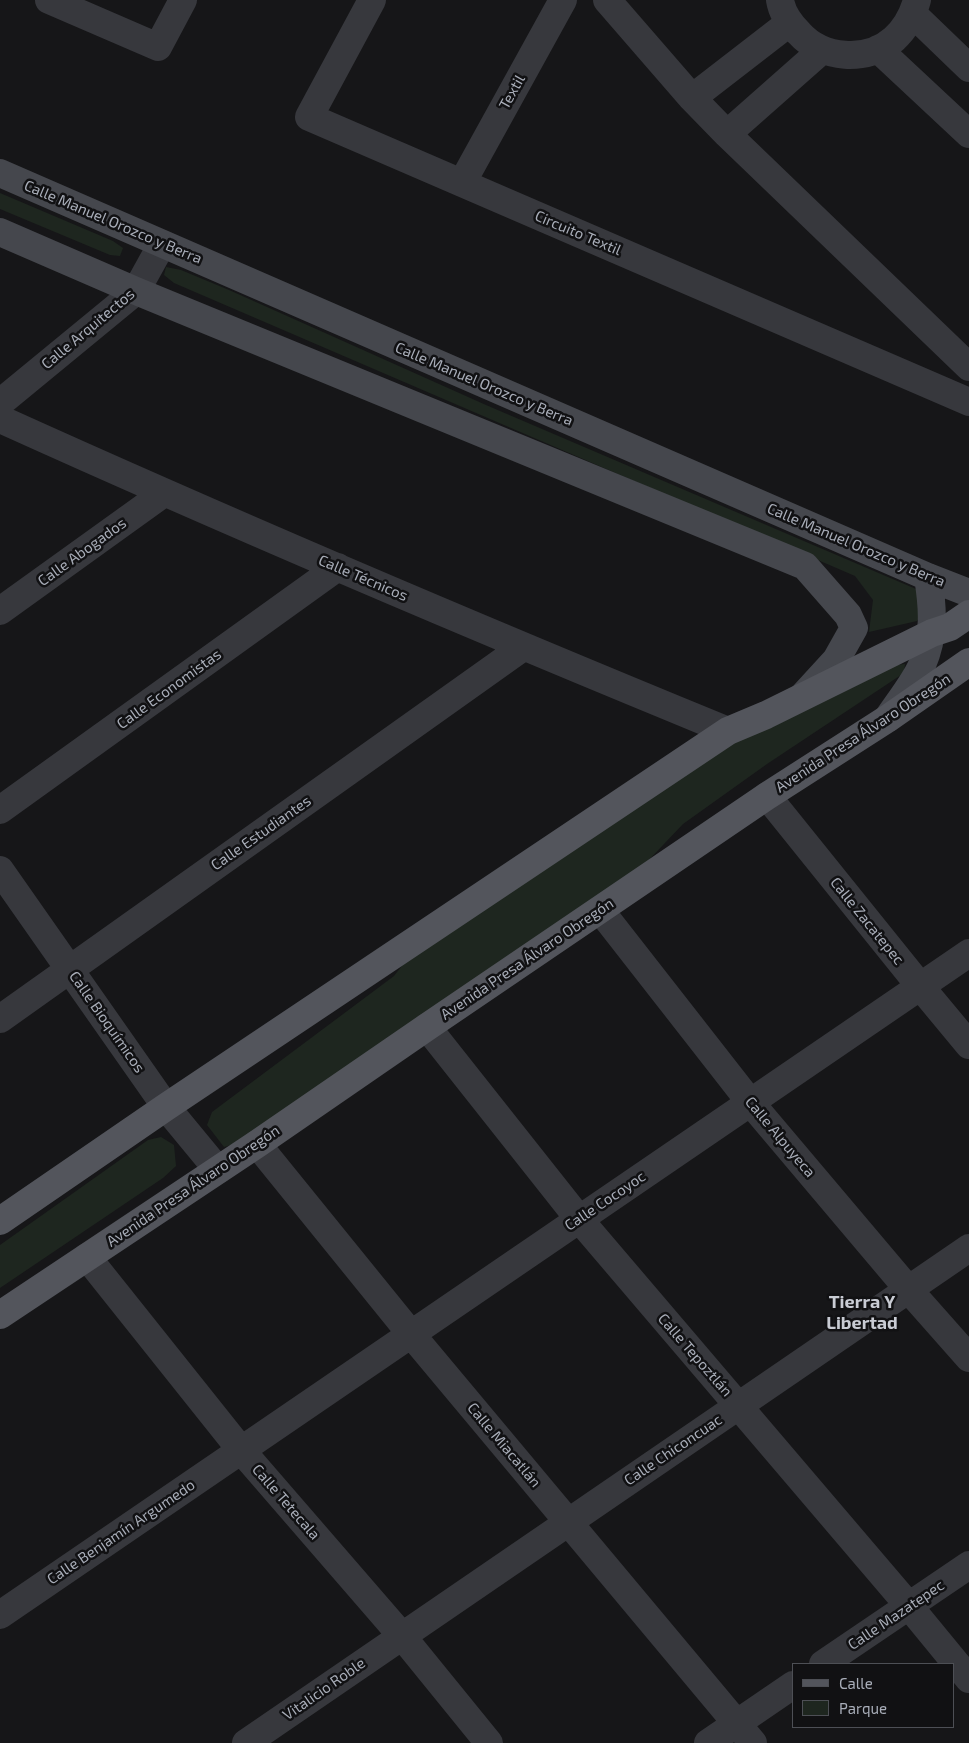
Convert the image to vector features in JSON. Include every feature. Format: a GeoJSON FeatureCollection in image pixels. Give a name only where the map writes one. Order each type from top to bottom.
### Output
{"type":"FeatureCollection","features":[{"type":"Feature","properties":{"kind":"main road"},"geometry":{"type":"LineString","coordinates":[[0,1222],[166,1107],[728,731],[932,633],[950,627],[969,614]]}},
{"type":"Feature","properties":{"kind":"main road","name":"Avenida Presa Álvaro Obregón"},"geometry":{"type":"LineString","coordinates":[[0,1315],[257,1144],[767,796],[887,719],[969,662]]}},
{"type":"Feature","properties":{"kind":"street"},"geometry":{"type":"LineString","coordinates":[[49,0],[158,47],[183,0]]}},
{"type":"Feature","properties":{"kind":"street","name":"Circuito Textil"},"geometry":{"type":"LineString","coordinates":[[372,0],[309,117],[969,402]]}},
{"type":"Feature","properties":{"kind":"street","name":"Textil"},"geometry":{"type":"LineString","coordinates":[[462,183],[563,0]]}},
{"type":"Feature","properties":{"kind":"street"},"geometry":{"type":"LineString","coordinates":[[607,0],[692,98],[969,367]]}},
{"type":"Feature","properties":{"kind":"street"},"geometry":{"type":"LineString","coordinates":[[692,98],[784,11],[804,39],[822,50],[843,55],[861,54],[878,49],[892,41],[904,28],[915,7],[969,68]]}},
{"type":"Feature","properties":{"kind":"street"},"geometry":{"type":"LineString","coordinates":[[878,49],[969,134]]}},
{"type":"Feature","properties":{"kind":"street"},"geometry":{"type":"LineString","coordinates":[[728,134],[822,50]]}},
{"type":"Feature","properties":{"kind":"street","name":"Calle Manuel Orozco y Berra"},"geometry":{"type":"LineString","coordinates":[[0,173],[969,593]]}},
{"type":"Feature","properties":{"kind":"street"},"geometry":{"type":"LineString","coordinates":[[0,232],[136,291],[805,566],[848,615],[854,628],[836,660],[803,696]]}},
{"type":"Feature","properties":{"kind":"street","name":"Calle Arquitectos"},"geometry":{"type":"LineString","coordinates":[[0,403],[136,291],[162,244]]}},
{"type":"Feature","properties":{"kind":"street","name":"Calle Técnicos"},"geometry":{"type":"LineString","coordinates":[[0,419],[164,493],[728,731]]}},
{"type":"Feature","properties":{"kind":"street","name":"Calle Abogados"},"geometry":{"type":"LineString","coordinates":[[0,611],[164,493]]}},
{"type":"Feature","properties":{"kind":"street","name":"Calle Economistas"},"geometry":{"type":"LineString","coordinates":[[0,810],[338,567]]}},
{"type":"Feature","properties":{"kind":"street"},"geometry":{"type":"LineString","coordinates":[[887,719],[922,666],[932,633],[932,606],[928,576]]}},
{"type":"Feature","properties":{"kind":"street","name":"Calle Estudiantes"},"geometry":{"type":"LineString","coordinates":[[0,1019],[523,646]]}},
{"type":"Feature","properties":{"kind":"street","name":"Calle Zacatepec"},"geometry":{"type":"LineString","coordinates":[[767,796],[969,1045]]}},
{"type":"Feature","properties":{"kind":"street","name":"Calle Bioquímicos"},"geometry":{"type":"LineString","coordinates":[[0,870],[166,1107],[218,1170]]}},
{"type":"Feature","properties":{"kind":"street","name":"Calle Alpuyeca"},"geometry":{"type":"LineString","coordinates":[[600,910],[750,1102],[908,1290],[969,1358]]}},
{"type":"Feature","properties":{"kind":"street","name":"Calle Cocoyoc"},"geometry":{"type":"LineString","coordinates":[[241,1450],[969,953]]}},
{"type":"Feature","properties":{"kind":"street","name":"Calle Tepoztlán"},"geometry":{"type":"LineString","coordinates":[[427,1027],[579,1219],[969,1679]]}},
{"type":"Feature","properties":{"kind":"street","name":"Calle Miacatlán"},"geometry":{"type":"LineString","coordinates":[[257,1144],[411,1334],[745,1733]]}},
{"type":"Feature","properties":{"kind":"street","name":"Calle Chiconcuac"},"geometry":{"type":"LineString","coordinates":[[402,1636],[969,1248]]}},
{"type":"Feature","properties":{"kind":"street","name":"Calle Tetecala"},"geometry":{"type":"LineString","coordinates":[[87,1256],[241,1450],[402,1636],[489,1743]]}},
{"type":"Feature","properties":{"kind":"street","name":"Calle Benjamín Argumedo"},"geometry":{"type":"LineString","coordinates":[[0,1615],[241,1450]]}},
{"type":"Feature","properties":{"kind":"street","name":"Calle Mazatepec"},"geometry":{"type":"LineString","coordinates":[[824,1663],[969,1565]]}},
{"type":"Feature","properties":{"kind":"street","name":"Vitalicio Roble"},"geometry":{"type":"LineString","coordinates":[[246,1743],[278,1734],[402,1636]]}},
{"type":"Feature","properties":{"kind":"street"},"geometry":{"type":"LineString","coordinates":[[708,1743],[745,1733],[792,1686]]}},
{"type":"Feature","properties":{"kind":"green space"},"geometry":{"type":"Polygon","coordinates":[[[0,193],[113,241],[123,248],[120,256],[110,255],[0,209],[0,193]]]}},
{"type":"Feature","properties":{"kind":"green space"},"geometry":{"type":"Polygon","coordinates":[[[166,267],[181,270],[229,290],[486,405],[916,589],[925,609],[917,621],[869,632],[873,600],[855,576],[174,283],[164,275],[166,267]]]}},
{"type":"Feature","properties":{"kind":"green space"},"geometry":{"type":"Polygon","coordinates":[[[905,664],[904,673],[767,764],[683,824],[645,864],[235,1144],[224,1147],[207,1125],[212,1112],[394,976],[415,949],[750,732],[895,665],[905,664]]]}},
{"type":"Feature","properties":{"kind":"green space"},"geometry":{"type":"Polygon","coordinates":[[[161,1137],[174,1145],[176,1166],[163,1178],[0,1288],[0,1245],[148,1140],[161,1137]]]}},
{"type":"Feature","properties":{"kind":"district","name":"Tierra Y Libertad"},"geometry":{"type":"Point","coordinates":[862,1312]}}]}
